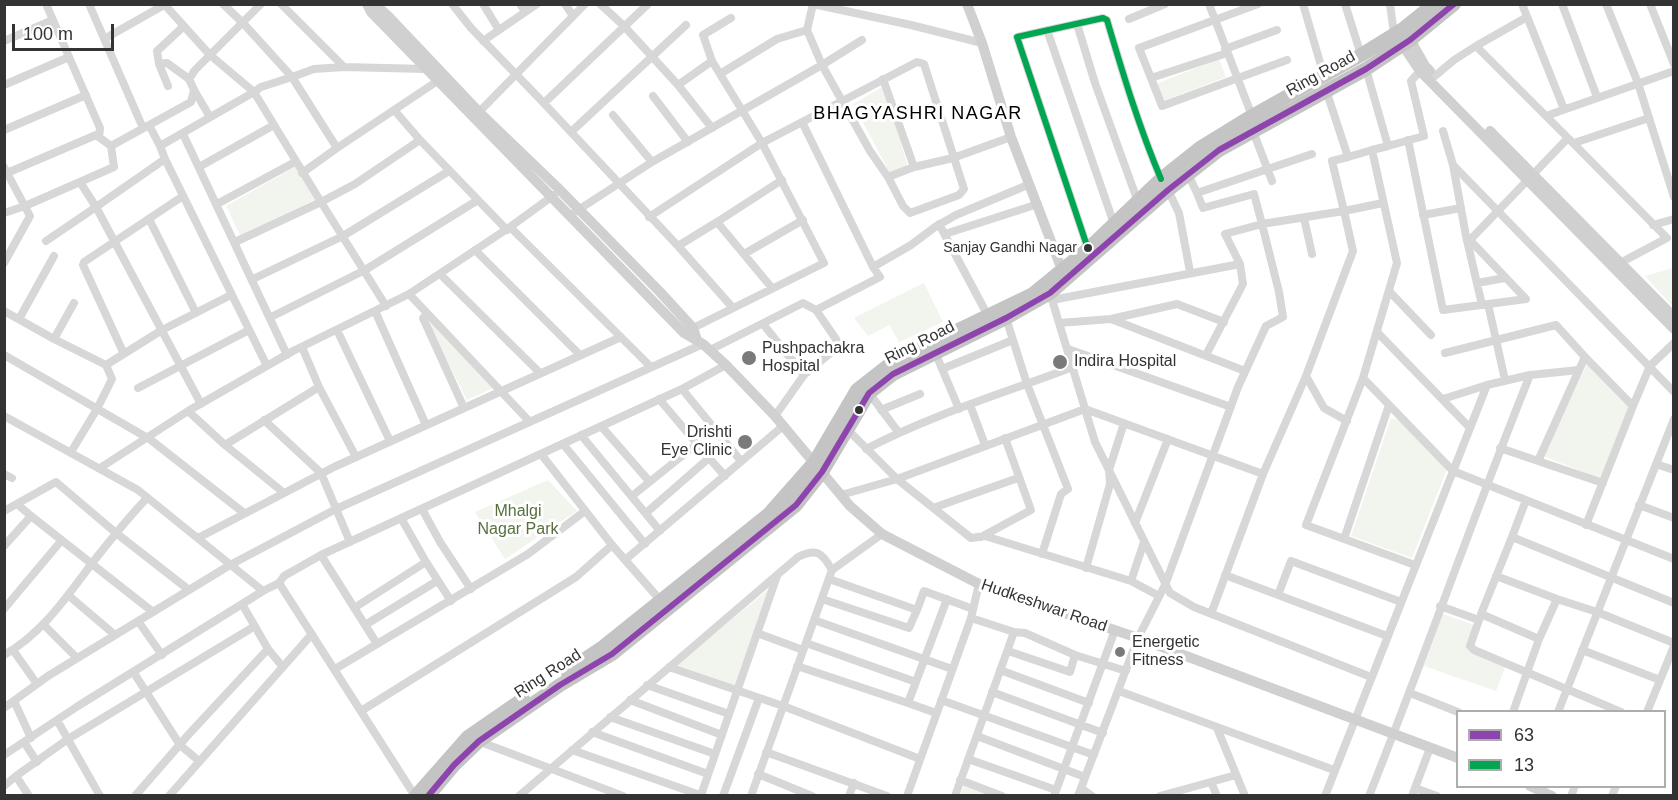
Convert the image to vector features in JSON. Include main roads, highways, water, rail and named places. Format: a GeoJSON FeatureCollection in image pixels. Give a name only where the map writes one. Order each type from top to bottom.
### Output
{"type":"FeatureCollection","features":[{"type":"Feature","properties":{"kind":"highway","name":"Ring Road"},"geometry":{"type":"LineString","coordinates":[[428,795],[454,765],[483,724],[603,647],[769,514],[818,467],[847,429],[869,393],[893,374],[1051,296],[1200,148],[1252,116],[1325,83],[1364,62],[1401,34],[1434,4]]}},
{"type":"Feature","properties":{"kind":"highway","name":"Ring Road"},"geometry":{"type":"LineString","coordinates":[[1401,34],[1454,4]]}},
{"type":"Feature","properties":{"kind":"highway","name":"Ring Road"},"geometry":{"type":"LineString","coordinates":[[416,795],[473,739],[612,654],[796,505],[857,390],[876,374],[894,362],[1033,294],[1088,249],[1138,202],[1165,184],[1188,174],[1219,150],[1253,131],[1325,83]]}},
{"type":"Feature","properties":{"kind":"main road"},"geometry":{"type":"LineString","coordinates":[[367,4],[384,11],[425,69],[442,78],[479,112],[556,193]]}},
{"type":"Feature","properties":{"kind":"main road"},"geometry":{"type":"LineString","coordinates":[[372,4],[384,11],[442,78],[556,193]]}},
{"type":"Feature","properties":{"kind":"main road"},"geometry":{"type":"LineString","coordinates":[[967,4],[982,43],[1011,137],[1062,270]]}},
{"type":"Feature","properties":{"kind":"main road"},"geometry":{"type":"LineString","coordinates":[[1401,34],[1420,71],[1674,317]]}},
{"type":"Feature","properties":{"kind":"main road"},"geometry":{"type":"LineString","coordinates":[[1401,34],[1425,66],[1674,328]]}},
{"type":"Feature","properties":{"kind":"main road","name":"Hudkeshwar Road"},"geometry":{"type":"LineString","coordinates":[[556,193],[689,331],[726,365],[775,416],[841,495],[882,534],[979,584],[1138,638],[1456,757]]}},
{"type":"Feature","properties":{"kind":"main road"},"geometry":{"type":"LineString","coordinates":[[1534,788],[1552,795]]}},
{"type":"Feature","properties":{"kind":"place","name":"Sanjay Gandhi Nagar"},"geometry":{"type":"Point","coordinates":[1088,248]}},
{"type":"Feature","properties":{"kind":"place","name":"Pushpachakra Hospital"},"geometry":{"type":"Point","coordinates":[749,358]}},
{"type":"Feature","properties":{"kind":"place","name":"Indira Hospital"},"geometry":{"type":"Point","coordinates":[1060,362]}},
{"type":"Feature","properties":{"kind":"place","name":"Drishti Eye Clinic"},"geometry":{"type":"Point","coordinates":[745,442]}},
{"type":"Feature","properties":{"kind":"place","name":"Energetic Fitness"},"geometry":{"type":"Point","coordinates":[1120,652]}},
{"type":"Feature","properties":{"kind":"district","name":"BHAGYASHRI NAGAR"},"geometry":{"type":"Point","coordinates":[918,114]}},
{"type":"Feature","properties":{"kind":"park label","name":"Mhalgi Nagar Park"},"geometry":{"type":"Point","coordinates":[518,521]}}]}
